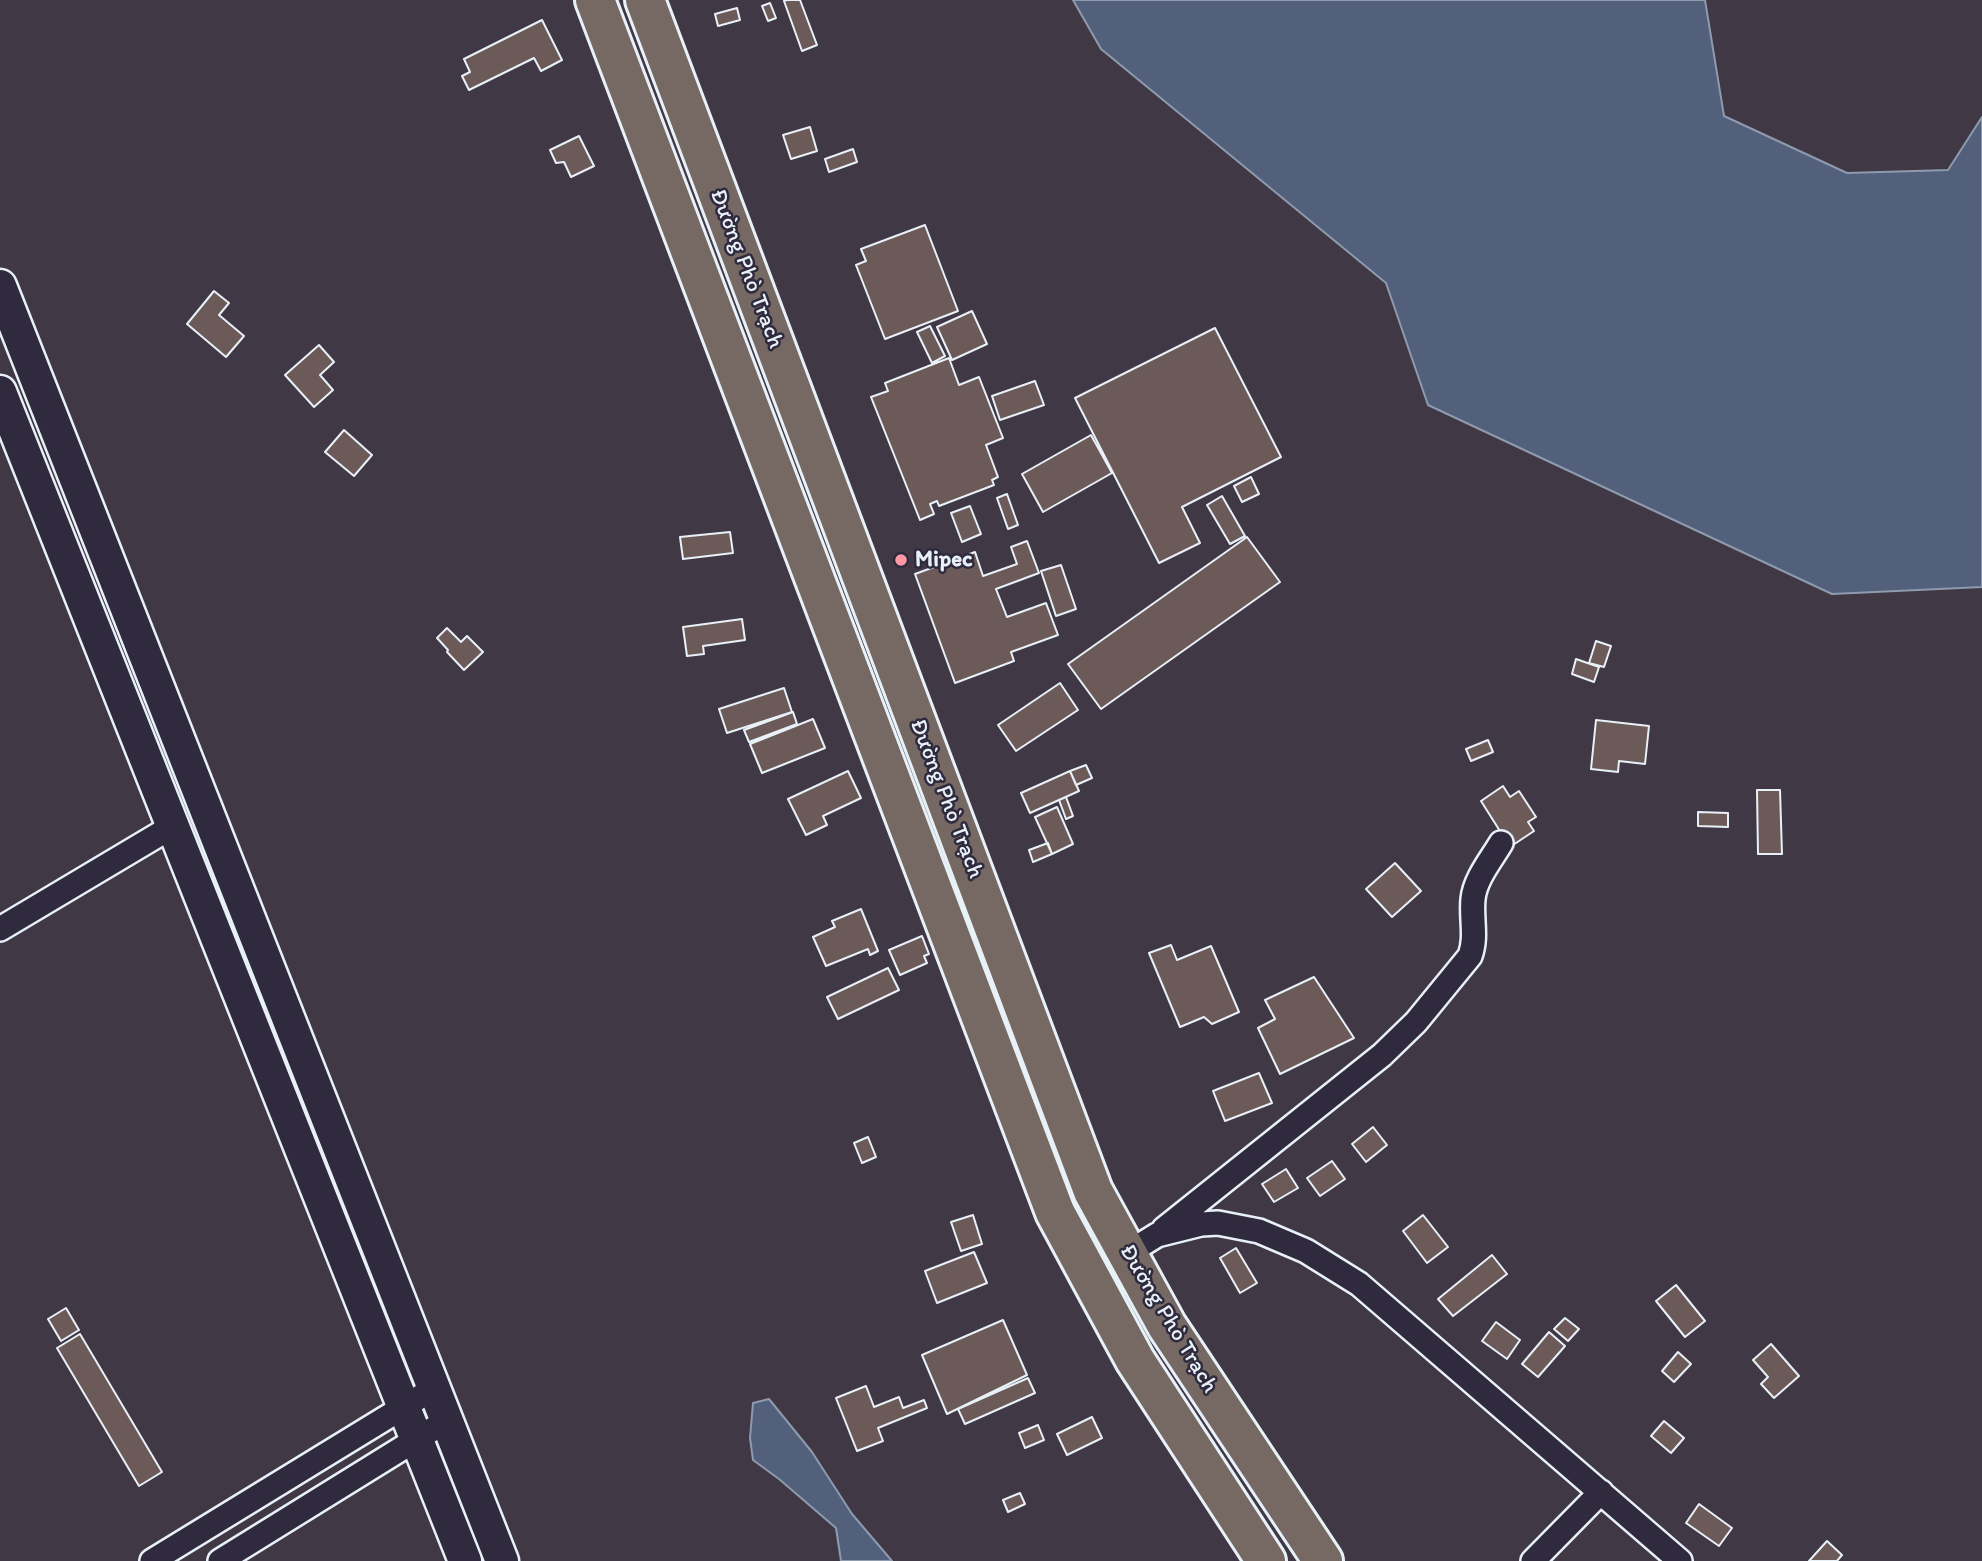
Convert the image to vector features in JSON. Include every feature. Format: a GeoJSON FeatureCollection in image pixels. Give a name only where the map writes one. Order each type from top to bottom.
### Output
{"type":"FeatureCollection","features":[{"type":"Feature","properties":{"kind":"highway","name":"Đường Phò Trạch"},"geometry":{"type":"LineString","coordinates":[[596,0],[1055,1212],[1135,1360],[1266,1561]]}},
{"type":"Feature","properties":{"kind":"highway","name":"Đường Phò Trạch"},"geometry":{"type":"LineString","coordinates":[[645,0],[1093,1191],[1142,1244],[1167,1326],[1323,1561]]}},
{"type":"Feature","properties":{"kind":"street"},"geometry":{"type":"LineString","coordinates":[[0,286],[502,1561]]}},
{"type":"Feature","properties":{"kind":"street"},"geometry":{"type":"LineString","coordinates":[[0,392],[465,1561]]}},
{"type":"Feature","properties":{"kind":"street"},"geometry":{"type":"LineString","coordinates":[[0,929],[173,826]]}},
{"type":"Feature","properties":{"kind":"street"},"geometry":{"type":"LineString","coordinates":[[1142,1244],[1382,1055],[1416,1022],[1470,956],[1474,946],[1473,899],[1476,886],[1501,844]]}},
{"type":"Feature","properties":{"kind":"street"},"geometry":{"type":"LineString","coordinates":[[1142,1244],[1200,1224],[1237,1225],[1259,1231],[1306,1251],[1332,1266],[1369,1293],[1680,1561]]}},
{"type":"Feature","properties":{"kind":"street"},"geometry":{"type":"LineString","coordinates":[[152,1561],[433,1389]]}},
{"type":"Feature","properties":{"kind":"street"},"geometry":{"type":"LineString","coordinates":[[220,1561],[446,1421]]}},
{"type":"Feature","properties":{"kind":"street"},"geometry":{"type":"LineString","coordinates":[[1533,1561],[1601,1492]]}},
{"type":"Feature","properties":{"kind":"water"},"geometry":{"type":"Polygon","coordinates":[[[1073,0],[1705,0],[1724,116],[1847,173],[1948,170],[1982,117],[1982,587],[1832,594],[1428,405],[1386,283],[1101,49],[1073,0]]]}},
{"type":"Feature","properties":{"kind":"water"},"geometry":{"type":"Polygon","coordinates":[[[769,1399],[812,1452],[852,1514],[892,1561],[841,1561],[836,1528],[753,1460],[750,1438],[753,1403],[769,1399]]]}},
{"type":"Feature","properties":{"kind":"building"},"geometry":{"type":"Polygon","coordinates":[[[800,0],[817,45],[802,51],[784,1],[800,0]]]}},
{"type":"Feature","properties":{"kind":"building"},"geometry":{"type":"Polygon","coordinates":[[[770,3],[776,18],[768,21],[762,6],[770,3]]]}},
{"type":"Feature","properties":{"kind":"building"},"geometry":{"type":"Polygon","coordinates":[[[737,8],[740,20],[718,26],[715,14],[737,8]]]}},
{"type":"Feature","properties":{"kind":"building"},"geometry":{"type":"Polygon","coordinates":[[[542,20],[562,60],[541,71],[534,58],[469,90],[462,76],[470,72],[464,59],[542,20]]]}},
{"type":"Feature","properties":{"kind":"building"},"geometry":{"type":"Polygon","coordinates":[[[810,127],[817,151],[791,159],[783,135],[810,127]]]}},
{"type":"Feature","properties":{"kind":"building"},"geometry":{"type":"Polygon","coordinates":[[[579,136],[594,166],[571,177],[564,162],[556,163],[550,150],[579,136]]]}},
{"type":"Feature","properties":{"kind":"building"},"geometry":{"type":"Polygon","coordinates":[[[853,149],[857,162],[829,172],[825,159],[853,149]]]}},
{"type":"Feature","properties":{"kind":"building"},"geometry":{"type":"Polygon","coordinates":[[[925,225],[958,311],[885,339],[856,265],[866,261],[861,249],[925,225]]]}},
{"type":"Feature","properties":{"kind":"building"},"geometry":{"type":"Polygon","coordinates":[[[214,291],[229,303],[219,315],[244,336],[226,357],[187,324],[214,291]]]}},
{"type":"Feature","properties":{"kind":"building"},"geometry":{"type":"Polygon","coordinates":[[[972,311],[987,344],[952,360],[937,327],[972,311]]]}},
{"type":"Feature","properties":{"kind":"building"},"geometry":{"type":"Polygon","coordinates":[[[930,326],[945,356],[932,363],[917,332],[930,326]]]}},
{"type":"Feature","properties":{"kind":"building"},"geometry":{"type":"Polygon","coordinates":[[[1215,328],[1281,457],[1182,507],[1200,543],[1159,563],[1075,398],[1215,328]]]}},
{"type":"Feature","properties":{"kind":"building"},"geometry":{"type":"Polygon","coordinates":[[[319,345],[334,362],[320,375],[333,390],[314,407],[285,375],[319,345]]]}},
{"type":"Feature","properties":{"kind":"building"},"geometry":{"type":"Polygon","coordinates":[[[949,358],[959,385],[979,377],[1003,438],[986,445],[998,477],[992,480],[994,485],[939,506],[937,501],[930,504],[934,514],[920,520],[871,397],[888,391],[885,383],[949,358]]]}},
{"type":"Feature","properties":{"kind":"building"},"geometry":{"type":"Polygon","coordinates":[[[1035,381],[1044,405],[1000,420],[992,396],[1035,381]]]}},
{"type":"Feature","properties":{"kind":"building"},"geometry":{"type":"Polygon","coordinates":[[[344,430],[372,455],[354,476],[325,452],[344,430]]]}},
{"type":"Feature","properties":{"kind":"building"},"geometry":{"type":"Polygon","coordinates":[[[1091,435],[1112,473],[1043,512],[1022,474],[1091,435]]]}},
{"type":"Feature","properties":{"kind":"building"},"geometry":{"type":"Polygon","coordinates":[[[1251,477],[1259,494],[1242,502],[1234,486],[1251,477]]]}},
{"type":"Feature","properties":{"kind":"building"},"geometry":{"type":"Polygon","coordinates":[[[1007,494],[1018,525],[1008,529],[997,498],[1007,494]]]}},
{"type":"Feature","properties":{"kind":"building"},"geometry":{"type":"Polygon","coordinates":[[[1222,496],[1245,536],[1230,544],[1207,505],[1222,496]]]}},
{"type":"Feature","properties":{"kind":"building"},"geometry":{"type":"Polygon","coordinates":[[[970,506],[981,534],[962,542],[951,513],[970,506]]]}},
{"type":"Feature","properties":{"kind":"building"},"geometry":{"type":"Polygon","coordinates":[[[730,532],[733,553],[683,559],[680,537],[730,532]]]}},
{"type":"Feature","properties":{"kind":"building"},"geometry":{"type":"Polygon","coordinates":[[[1247,537],[1280,582],[1101,709],[1068,664],[1247,537]]]}},
{"type":"Feature","properties":{"kind":"building"},"geometry":{"type":"Polygon","coordinates":[[[1027,541],[1039,573],[996,589],[1007,617],[1046,603],[1058,635],[1011,652],[1014,661],[955,683],[915,574],[975,552],[983,576],[1017,564],[1011,547],[1027,541]]]}},
{"type":"Feature","properties":{"kind":"building"},"geometry":{"type":"Polygon","coordinates":[[[1061,565],[1076,609],[1056,616],[1041,571],[1061,565]]]}},
{"type":"Feature","properties":{"kind":"building"},"geometry":{"type":"Polygon","coordinates":[[[742,619],[745,640],[703,646],[704,654],[687,656],[683,627],[742,619]]]}},
{"type":"Feature","properties":{"kind":"building"},"geometry":{"type":"Polygon","coordinates":[[[447,628],[461,642],[467,636],[483,652],[464,670],[437,638],[447,628]]]}},
{"type":"Feature","properties":{"kind":"building"},"geometry":{"type":"Polygon","coordinates":[[[1596,641],[1611,646],[1604,667],[1589,663],[1596,641]]]}},
{"type":"Feature","properties":{"kind":"building"},"geometry":{"type":"Polygon","coordinates":[[[1576,659],[1599,667],[1594,682],[1572,674],[1576,659]]]}},
{"type":"Feature","properties":{"kind":"building"},"geometry":{"type":"Polygon","coordinates":[[[1060,683],[1078,710],[1016,751],[998,725],[1060,683]]]}},
{"type":"Feature","properties":{"kind":"building"},"geometry":{"type":"Polygon","coordinates":[[[784,688],[792,712],[727,733],[719,709],[784,688]]]}},
{"type":"Feature","properties":{"kind":"building"},"geometry":{"type":"Polygon","coordinates":[[[793,712],[797,724],[749,742],[744,730],[793,712]]]}},
{"type":"Feature","properties":{"kind":"building"},"geometry":{"type":"Polygon","coordinates":[[[813,719],[825,748],[762,773],[750,744],[813,719]]]}},
{"type":"Feature","properties":{"kind":"building"},"geometry":{"type":"Polygon","coordinates":[[[1596,720],[1649,726],[1645,764],[1619,761],[1618,772],[1591,769],[1596,720]]]}},
{"type":"Feature","properties":{"kind":"building"},"geometry":{"type":"Polygon","coordinates":[[[1488,740],[1493,752],[1471,761],[1466,749],[1488,740]]]}},
{"type":"Feature","properties":{"kind":"building"},"geometry":{"type":"Polygon","coordinates":[[[1086,765],[1092,778],[1076,785],[1070,771],[1086,765]]]}},
{"type":"Feature","properties":{"kind":"building"},"geometry":{"type":"Polygon","coordinates":[[[848,771],[861,798],[823,816],[827,825],[806,835],[788,799],[848,771]]]}},
{"type":"Feature","properties":{"kind":"building"},"geometry":{"type":"Polygon","coordinates":[[[1070,771],[1079,791],[1030,813],[1021,793],[1070,771]]]}},
{"type":"Feature","properties":{"kind":"building"},"geometry":{"type":"Polygon","coordinates":[[[1503,786],[1510,797],[1519,791],[1536,817],[1528,822],[1534,831],[1510,847],[1481,801],[1503,786]]]}},
{"type":"Feature","properties":{"kind":"building"},"geometry":{"type":"Polygon","coordinates":[[[1757,790],[1780,790],[1782,854],[1758,854],[1757,790]]]}},
{"type":"Feature","properties":{"kind":"building"},"geometry":{"type":"Polygon","coordinates":[[[1066,797],[1073,816],[1066,819],[1059,800],[1066,797]]]}},
{"type":"Feature","properties":{"kind":"building"},"geometry":{"type":"Polygon","coordinates":[[[1057,807],[1073,844],[1052,854],[1035,817],[1057,807]]]}},
{"type":"Feature","properties":{"kind":"building"},"geometry":{"type":"Polygon","coordinates":[[[1698,812],[1728,813],[1728,827],[1698,826],[1698,812]]]}},
{"type":"Feature","properties":{"kind":"building"},"geometry":{"type":"Polygon","coordinates":[[[1048,843],[1052,854],[1033,862],[1029,850],[1048,843]]]}},
{"type":"Feature","properties":{"kind":"building"},"geometry":{"type":"Polygon","coordinates":[[[1395,863],[1421,891],[1392,917],[1366,889],[1395,863]]]}},
{"type":"Feature","properties":{"kind":"building"},"geometry":{"type":"Polygon","coordinates":[[[861,909],[878,951],[870,955],[868,949],[826,966],[813,937],[835,927],[832,921],[861,909]]]}},
{"type":"Feature","properties":{"kind":"building"},"geometry":{"type":"Polygon","coordinates":[[[922,936],[929,954],[924,956],[927,963],[900,975],[889,950],[922,936]]]}},
{"type":"Feature","properties":{"kind":"building"},"geometry":{"type":"Polygon","coordinates":[[[1171,945],[1177,960],[1211,946],[1239,1012],[1212,1024],[1204,1017],[1180,1027],[1149,953],[1171,945]]]}},
{"type":"Feature","properties":{"kind":"building"},"geometry":{"type":"Polygon","coordinates":[[[888,968],[899,990],[838,1019],[827,997],[888,968]]]}},
{"type":"Feature","properties":{"kind":"building"},"geometry":{"type":"Polygon","coordinates":[[[1314,977],[1354,1038],[1280,1074],[1258,1028],[1275,1019],[1265,1000],[1314,977]]]}},
{"type":"Feature","properties":{"kind":"building"},"geometry":{"type":"Polygon","coordinates":[[[285,1027],[300,1059],[279,1068],[264,1036],[285,1027]]]}},
{"type":"Feature","properties":{"kind":"building"},"geometry":{"type":"Polygon","coordinates":[[[300,1061],[308,1081],[288,1090],[279,1070],[300,1061]]]}},
{"type":"Feature","properties":{"kind":"building"},"geometry":{"type":"Polygon","coordinates":[[[1259,1073],[1272,1103],[1225,1121],[1213,1091],[1259,1073]]]}},
{"type":"Feature","properties":{"kind":"building"},"geometry":{"type":"Polygon","coordinates":[[[1373,1127],[1387,1145],[1366,1162],[1352,1144],[1373,1127]]]}},
{"type":"Feature","properties":{"kind":"building"},"geometry":{"type":"Polygon","coordinates":[[[868,1137],[876,1157],[862,1163],[854,1143],[868,1137]]]}},
{"type":"Feature","properties":{"kind":"building"},"geometry":{"type":"Polygon","coordinates":[[[1332,1161],[1345,1179],[1320,1196],[1307,1178],[1332,1161]]]}},
{"type":"Feature","properties":{"kind":"building"},"geometry":{"type":"Polygon","coordinates":[[[1286,1169],[1298,1188],[1274,1202],[1262,1184],[1286,1169]]]}},
{"type":"Feature","properties":{"kind":"building"},"geometry":{"type":"Polygon","coordinates":[[[973,1215],[982,1244],[961,1251],[951,1222],[973,1215]]]}},
{"type":"Feature","properties":{"kind":"building"},"geometry":{"type":"Polygon","coordinates":[[[1423,1215],[1448,1247],[1427,1263],[1403,1231],[1423,1215]]]}},
{"type":"Feature","properties":{"kind":"building"},"geometry":{"type":"Polygon","coordinates":[[[1236,1248],[1257,1283],[1240,1293],[1220,1258],[1236,1248]]]}},
{"type":"Feature","properties":{"kind":"building"},"geometry":{"type":"Polygon","coordinates":[[[974,1252],[987,1283],[937,1303],[925,1271],[974,1252]]]}},
{"type":"Feature","properties":{"kind":"building"},"geometry":{"type":"Polygon","coordinates":[[[1492,1255],[1507,1274],[1453,1316],[1438,1299],[1492,1255]]]}},
{"type":"Feature","properties":{"kind":"building"},"geometry":{"type":"Polygon","coordinates":[[[1676,1285],[1705,1321],[1685,1337],[1656,1301],[1676,1285]]]}},
{"type":"Feature","properties":{"kind":"building"},"geometry":{"type":"Polygon","coordinates":[[[66,1308],[79,1330],[61,1341],[48,1319],[66,1308]]]}},
{"type":"Feature","properties":{"kind":"building"},"geometry":{"type":"Polygon","coordinates":[[[1565,1318],[1579,1329],[1568,1341],[1554,1329],[1565,1318]]]}},
{"type":"Feature","properties":{"kind":"building"},"geometry":{"type":"Polygon","coordinates":[[[1003,1320],[1027,1375],[947,1414],[922,1355],[1003,1320]]]}},
{"type":"Feature","properties":{"kind":"building"},"geometry":{"type":"Polygon","coordinates":[[[1496,1322],[1520,1340],[1507,1359],[1482,1341],[1496,1322]]]}},
{"type":"Feature","properties":{"kind":"building"},"geometry":{"type":"Polygon","coordinates":[[[1549,1332],[1565,1346],[1538,1377],[1522,1364],[1549,1332]]]}},
{"type":"Feature","properties":{"kind":"building"},"geometry":{"type":"Polygon","coordinates":[[[80,1334],[162,1472],[139,1486],[57,1348],[80,1334]]]}},
{"type":"Feature","properties":{"kind":"building"},"geometry":{"type":"Polygon","coordinates":[[[1771,1344],[1799,1376],[1774,1398],[1761,1384],[1768,1377],[1753,1360],[1771,1344]]]}},
{"type":"Feature","properties":{"kind":"building"},"geometry":{"type":"Polygon","coordinates":[[[1678,1352],[1691,1364],[1674,1382],[1662,1371],[1678,1352]]]}},
{"type":"Feature","properties":{"kind":"building"},"geometry":{"type":"Polygon","coordinates":[[[1028,1378],[1035,1393],[965,1424],[958,1409],[1028,1378]]]}},
{"type":"Feature","properties":{"kind":"building"},"geometry":{"type":"Polygon","coordinates":[[[866,1386],[874,1407],[899,1397],[903,1408],[924,1400],[927,1408],[878,1428],[883,1441],[857,1451],[836,1398],[866,1386]]]}},
{"type":"Feature","properties":{"kind":"building"},"geometry":{"type":"Polygon","coordinates":[[[1092,1417],[1102,1438],[1067,1455],[1057,1434],[1092,1417]]]}},
{"type":"Feature","properties":{"kind":"building"},"geometry":{"type":"Polygon","coordinates":[[[1664,1421],[1684,1438],[1671,1453],[1651,1436],[1664,1421]]]}},
{"type":"Feature","properties":{"kind":"building"},"geometry":{"type":"Polygon","coordinates":[[[1038,1425],[1044,1440],[1025,1448],[1019,1433],[1038,1425]]]}},
{"type":"Feature","properties":{"kind":"building"},"geometry":{"type":"Polygon","coordinates":[[[1020,1493],[1025,1504],[1008,1512],[1003,1500],[1020,1493]]]}},
{"type":"Feature","properties":{"kind":"building"},"geometry":{"type":"Polygon","coordinates":[[[1699,1504],[1732,1528],[1719,1546],[1686,1523],[1699,1504]]]}},
{"type":"Feature","properties":{"kind":"building"},"geometry":{"type":"Polygon","coordinates":[[[1827,1541],[1842,1555],[1837,1561],[1809,1561],[1827,1541]]]}},
{"type":"Feature","properties":{"kind":"place","name":"Mipec"},"geometry":{"type":"Point","coordinates":[901,560]}}]}
